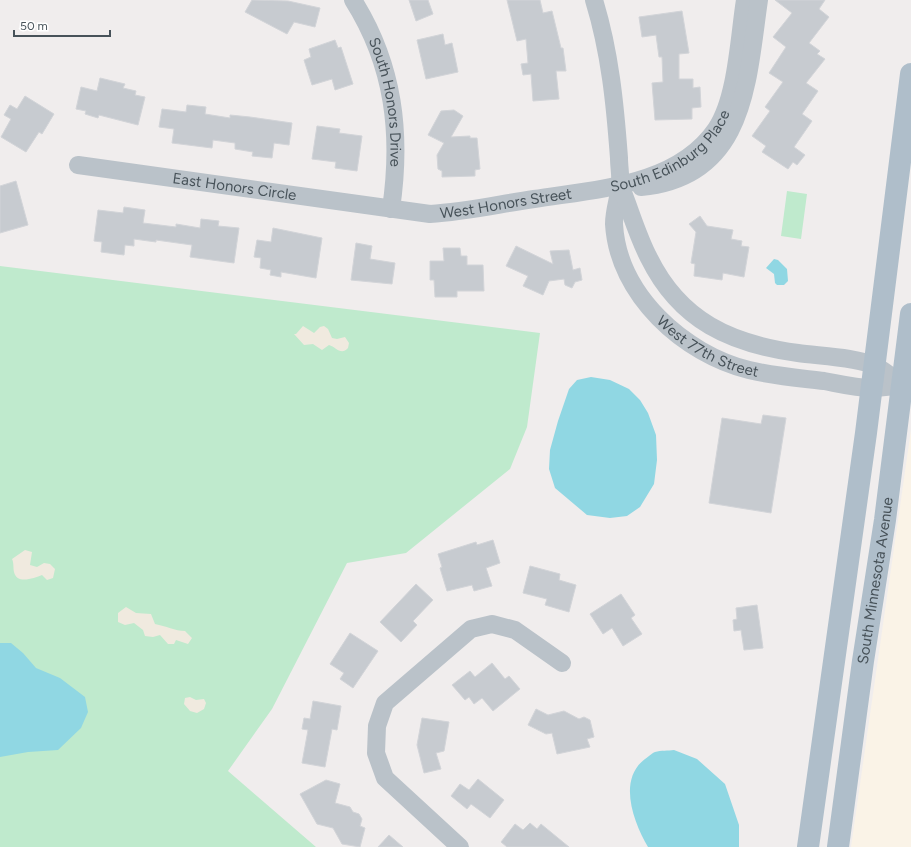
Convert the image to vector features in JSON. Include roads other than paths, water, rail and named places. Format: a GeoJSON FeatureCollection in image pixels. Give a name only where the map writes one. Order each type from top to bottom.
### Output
{"type":"FeatureCollection","features":[{"type":"Feature","properties":{"kind":"main road","name":"South Minnesota Avenue"},"geometry":{"type":"LineString","coordinates":[[808,847],[872,388],[911,74]]}},
{"type":"Feature","properties":{"kind":"main road","name":"South Minnesota Avenue"},"geometry":{"type":"LineString","coordinates":[[838,847],[862,661],[907,386],[911,314]]}},
{"type":"Feature","properties":{"kind":"street","name":"South Honors Drive"},"geometry":{"type":"LineString","coordinates":[[353,0],[377,47],[386,71],[391,92],[395,117],[397,161],[391,209]]}},
{"type":"Feature","properties":{"kind":"street","name":"West 77th Street"},"geometry":{"type":"LineString","coordinates":[[594,0],[604,34],[610,68],[620,185],[642,242],[657,274],[670,291],[699,319],[726,335],[760,347],[875,365],[907,386]]}},
{"type":"Feature","properties":{"kind":"street","name":"South Edinburg Place"},"geometry":{"type":"LineString","coordinates":[[620,185],[649,176],[682,161],[695,152],[716,129],[723,117],[731,92],[745,0]]}},
{"type":"Feature","properties":{"kind":"street","name":"South Edinburg Place"},"geometry":{"type":"LineString","coordinates":[[620,185],[635,188],[671,182],[689,173],[704,162],[728,137],[744,96],[759,0]]}},
{"type":"Feature","properties":{"kind":"street","name":"East Honors Circle"},"geometry":{"type":"LineString","coordinates":[[78,165],[391,209]]}},
{"type":"Feature","properties":{"kind":"street","name":"West Honors Street"},"geometry":{"type":"LineString","coordinates":[[391,209],[422,213],[444,213],[620,185]]}},
{"type":"Feature","properties":{"kind":"street","name":"West 77th Street"},"geometry":{"type":"LineString","coordinates":[[620,185],[615,208],[614,224],[621,258],[627,273],[652,310],[672,330],[709,356],[750,370],[872,388],[907,386]]}},
{"type":"Feature","properties":{"kind":"street"},"geometry":{"type":"LineString","coordinates":[[460,847],[385,778],[376,753],[377,726],[385,703],[471,629],[492,624],[515,630],[562,663]]}},
{"type":"Feature","properties":{"kind":"water"},"geometry":{"type":"Polygon","coordinates":[[[774,259],[778,260],[787,269],[788,281],[784,285],[777,285],[775,283],[774,274],[766,268],[774,259]]]}},
{"type":"Feature","properties":{"kind":"water"},"geometry":{"type":"Polygon","coordinates":[[[591,377],[610,380],[629,389],[640,400],[648,413],[656,435],[657,460],[654,484],[640,507],[627,516],[610,518],[587,515],[555,488],[549,469],[550,450],[569,389],[577,380],[591,377]]]}},
{"type":"Feature","properties":{"kind":"water"},"geometry":{"type":"Polygon","coordinates":[[[0,643],[11,643],[23,653],[36,668],[60,678],[85,697],[88,712],[81,728],[58,750],[28,752],[0,757],[0,643]]]}},
{"type":"Feature","properties":{"kind":"water"},"geometry":{"type":"Polygon","coordinates":[[[674,750],[697,759],[725,784],[739,825],[739,847],[648,847],[638,826],[631,802],[630,790],[632,778],[637,768],[653,753],[674,750]]]}}]}
